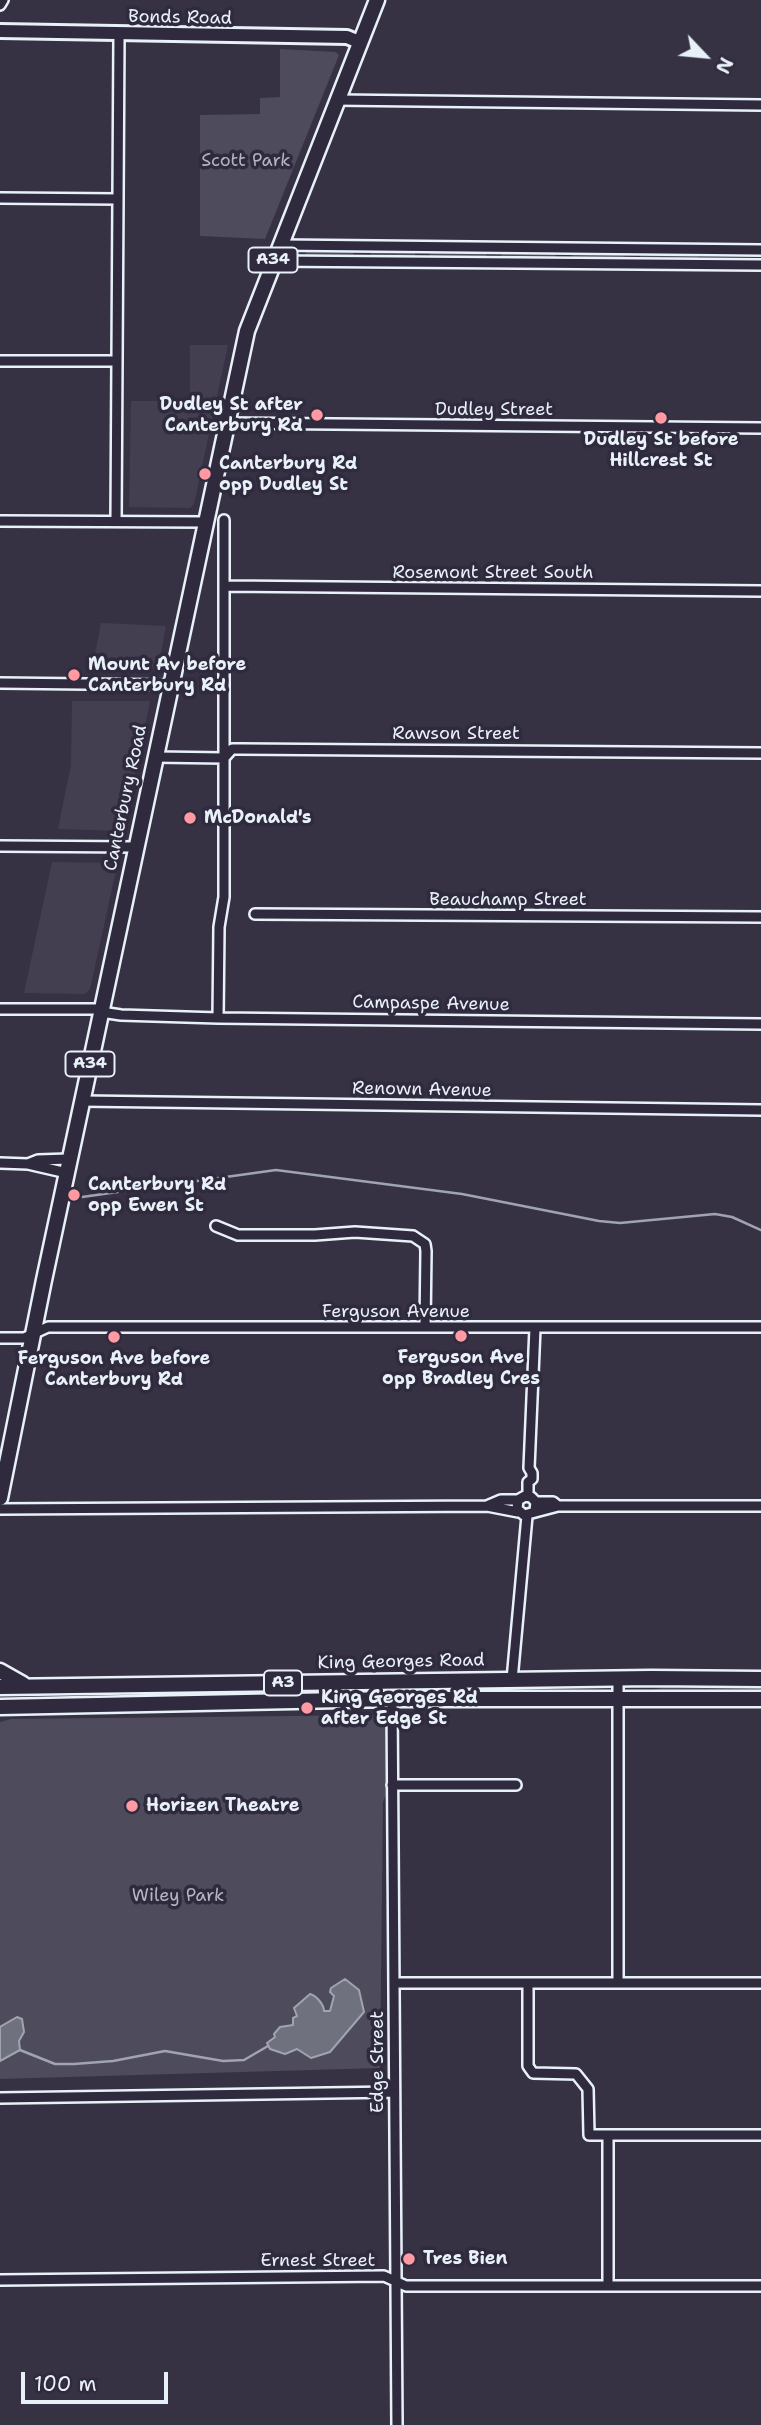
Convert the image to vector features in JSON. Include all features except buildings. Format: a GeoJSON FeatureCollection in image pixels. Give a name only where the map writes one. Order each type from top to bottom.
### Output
{"type":"FeatureCollection","features":[{"type":"Feature","properties":{"kind":"highway","name":"Canterbury Road"},"geometry":{"type":"LineString","coordinates":[[0,1498],[68,1166],[247,331],[335,100],[377,0]]}},
{"type":"Feature","properties":{"kind":"highway"},"geometry":{"type":"LineString","coordinates":[[0,1671],[28,1686]]}},
{"type":"Feature","properties":{"kind":"highway","name":"King Georges Road"},"geometry":{"type":"LineString","coordinates":[[0,1687],[761,1679]]}},
{"type":"Feature","properties":{"kind":"highway","name":"King Georges Road"},"geometry":{"type":"LineString","coordinates":[[0,1706],[392,1699],[761,1699]]}},
{"type":"Feature","properties":{"kind":"highway"},"geometry":{"type":"LineString","coordinates":[[0,1716],[27,1706]]}},
{"type":"Feature","properties":{"kind":"main road","name":"Bonds Road"},"geometry":{"type":"LineString","coordinates":[[0,32],[343,37],[359,42]]}},
{"type":"Feature","properties":{"kind":"street"},"geometry":{"type":"LineString","coordinates":[[0,5],[3,0]]}},
{"type":"Feature","properties":{"kind":"street"},"geometry":{"type":"LineString","coordinates":[[116,521],[119,35]]}},
{"type":"Feature","properties":{"kind":"street"},"geometry":{"type":"LineString","coordinates":[[335,100],[761,105]]}},
{"type":"Feature","properties":{"kind":"street"},"geometry":{"type":"LineString","coordinates":[[0,198],[118,199]]}},
{"type":"Feature","properties":{"kind":"street"},"geometry":{"type":"LineString","coordinates":[[279,245],[761,250]]}},
{"type":"Feature","properties":{"kind":"street"},"geometry":{"type":"LineString","coordinates":[[272,261],[761,265]]}},
{"type":"Feature","properties":{"kind":"street"},"geometry":{"type":"LineString","coordinates":[[0,361],[117,361]]}},
{"type":"Feature","properties":{"kind":"street","name":"Dudley Street"},"geometry":{"type":"LineString","coordinates":[[226,423],[761,428]]}},
{"type":"Feature","properties":{"kind":"street"},"geometry":{"type":"LineString","coordinates":[[218,1018],[219,927],[224,897],[224,520]]}},
{"type":"Feature","properties":{"kind":"street"},"geometry":{"type":"LineString","coordinates":[[0,521],[205,523]]}},
{"type":"Feature","properties":{"kind":"street","name":"Rosemont Street South"},"geometry":{"type":"LineString","coordinates":[[225,586],[761,591]]}},
{"type":"Feature","properties":{"kind":"street"},"geometry":{"type":"LineString","coordinates":[[0,683],[170,685]]}},
{"type":"Feature","properties":{"kind":"street","name":"Rawson Street"},"geometry":{"type":"LineString","coordinates":[[155,757],[224,758],[232,749],[761,753]]}},
{"type":"Feature","properties":{"kind":"street"},"geometry":{"type":"LineString","coordinates":[[0,846],[136,847]]}},
{"type":"Feature","properties":{"kind":"street","name":"Beauchamp Street"},"geometry":{"type":"LineString","coordinates":[[255,915],[761,917]]}},
{"type":"Feature","properties":{"kind":"street","name":"Campaspe Avenue"},"geometry":{"type":"LineString","coordinates":[[0,1009],[101,1011],[121,1015],[218,1018],[761,1024]]}},
{"type":"Feature","properties":{"kind":"street","name":"Renown Avenue"},"geometry":{"type":"LineString","coordinates":[[82,1101],[761,1110]]}},
{"type":"Feature","properties":{"kind":"street"},"geometry":{"type":"LineString","coordinates":[[27,1164],[38,1160],[68,1166]]}},
{"type":"Feature","properties":{"kind":"street"},"geometry":{"type":"LineString","coordinates":[[0,1163],[68,1166]]}},
{"type":"Feature","properties":{"kind":"street"},"geometry":{"type":"LineString","coordinates":[[216,1226],[238,1235],[316,1236],[340,1232],[413,1236],[425,1244],[426,1251],[425,1327]]}},
{"type":"Feature","properties":{"kind":"street","name":"Ferguson Avenue"},"geometry":{"type":"LineString","coordinates":[[0,1338],[17,1339],[48,1327],[761,1326]]}},
{"type":"Feature","properties":{"kind":"street"},"geometry":{"type":"LineString","coordinates":[[512,1680],[529,1507],[528,1482],[533,1473],[529,1468],[535,1328]]}},
{"type":"Feature","properties":{"kind":"street"},"geometry":{"type":"LineString","coordinates":[[487,1506],[501,1500],[518,1500],[516,1506],[550,1509],[558,1506],[761,1506]]}},
{"type":"Feature","properties":{"kind":"street"},"geometry":{"type":"LineString","coordinates":[[0,1509],[529,1507]]}},
{"type":"Feature","properties":{"kind":"street"},"geometry":{"type":"LineString","coordinates":[[618,1679],[618,1983]]}},
{"type":"Feature","properties":{"kind":"street","name":"Edge Street"},"geometry":{"type":"LineString","coordinates":[[392,1699],[397,2425]]}},
{"type":"Feature","properties":{"kind":"street"},"geometry":{"type":"LineString","coordinates":[[392,1785],[516,1785]]}},
{"type":"Feature","properties":{"kind":"street"},"geometry":{"type":"LineString","coordinates":[[394,1983],[761,1983]]}},
{"type":"Feature","properties":{"kind":"street"},"geometry":{"type":"LineString","coordinates":[[528,1983],[528,2066],[533,2073],[576,2074],[588,2089],[589,2135],[761,2135]]}},
{"type":"Feature","properties":{"kind":"street"},"geometry":{"type":"LineString","coordinates":[[0,2098],[394,2092]]}},
{"type":"Feature","properties":{"kind":"street"},"geometry":{"type":"LineString","coordinates":[[608,2135],[608,2286]]}},
{"type":"Feature","properties":{"kind":"street","name":"Ernest Street"},"geometry":{"type":"LineString","coordinates":[[0,2280],[384,2276],[406,2286],[761,2286]]}},
{"type":"Feature","properties":{"kind":"shaded area"},"geometry":{"type":"Polygon","coordinates":[[[190,345],[228,345],[194,504],[190,508],[129,507],[131,401],[190,401],[190,345]]]}},
{"type":"Feature","properties":{"kind":"shaded area"},"geometry":{"type":"Polygon","coordinates":[[[101,623],[166,626],[158,669],[92,669],[101,623]]]}},
{"type":"Feature","properties":{"kind":"shaded area"},"geometry":{"type":"Polygon","coordinates":[[[72,701],[150,701],[124,831],[58,829],[71,765],[72,701]]]}},
{"type":"Feature","properties":{"kind":"shaded area"},"geometry":{"type":"Polygon","coordinates":[[[52,862],[114,863],[117,866],[90,989],[85,994],[24,993],[52,862]]]}},
{"type":"Feature","properties":{"kind":"green space","name":"Scott Park"},"geometry":{"type":"Polygon","coordinates":[[[280,49],[336,52],[339,55],[265,239],[200,236],[200,115],[260,114],[260,98],[280,97],[280,49]]]}},
{"type":"Feature","properties":{"kind":"green space"},"geometry":{"type":"Polygon","coordinates":[[[309,249],[350,249],[354,254],[350,258],[308,258],[305,254],[309,249]]]}},
{"type":"Feature","properties":{"kind":"green space"},"geometry":{"type":"Polygon","coordinates":[[[373,250],[411,250],[415,256],[373,259],[370,253],[373,250]]]}},
{"type":"Feature","properties":{"kind":"green space"},"geometry":{"type":"Polygon","coordinates":[[[434,250],[482,251],[486,253],[486,257],[433,259],[429,255],[434,250]]]}},
{"type":"Feature","properties":{"kind":"green space"},"geometry":{"type":"Polygon","coordinates":[[[503,251],[552,251],[556,256],[552,260],[503,259],[503,251]]]}},
{"type":"Feature","properties":{"kind":"green space"},"geometry":{"type":"Polygon","coordinates":[[[575,252],[624,253],[625,256],[621,261],[574,260],[571,256],[575,252]]]}},
{"type":"Feature","properties":{"kind":"green space"},"geometry":{"type":"Polygon","coordinates":[[[644,252],[697,254],[698,257],[697,260],[643,261],[640,256],[644,252]]]}},
{"type":"Feature","properties":{"kind":"green space"},"geometry":{"type":"Polygon","coordinates":[[[666,1687],[761,1687],[761,1693],[637,1693],[666,1687]]]}},
{"type":"Feature","properties":{"kind":"green space","name":"Wiley Park"},"geometry":{"type":"Polygon","coordinates":[[[383,1715],[383,1725],[386,1728],[387,1792],[383,1802],[380,2068],[0,2079],[0,1722],[11,1719],[383,1715]]]}},
{"type":"Feature","properties":{"kind":"water"},"geometry":{"type":"Polygon","coordinates":[[[345,1979],[359,1990],[364,2012],[330,2052],[311,2058],[297,2049],[285,2054],[270,2049],[267,2043],[275,2037],[274,2034],[280,2027],[293,2025],[293,2018],[297,2016],[294,2008],[310,1994],[320,2001],[324,2011],[330,2011],[334,1996],[330,1992],[331,1988],[345,1979]]]}},
{"type":"Feature","properties":{"kind":"water"},"geometry":{"type":"Polygon","coordinates":[[[17,2017],[22,2019],[24,2032],[19,2041],[20,2050],[0,2061],[0,2027],[17,2017]]]}},
{"type":"Feature","properties":{"kind":"waterway"},"geometry":{"type":"LineString","coordinates":[[82,1197],[276,1170],[462,1194],[599,1221],[620,1223],[715,1214],[732,1217],[761,1230]]}},
{"type":"Feature","properties":{"kind":"waterway"},"geometry":{"type":"LineString","coordinates":[[20,2050],[55,2064],[74,2064],[113,2061],[165,2051],[223,2061],[244,2060],[268,2046]]}},
{"type":"Feature","properties":{"kind":"place","name":"Dudley St after Canterbury Rd"},"geometry":{"type":"Point","coordinates":[317,415]}},
{"type":"Feature","properties":{"kind":"place","name":"Dudley St before Hillcrest St"},"geometry":{"type":"Point","coordinates":[661,418]}},
{"type":"Feature","properties":{"kind":"place","name":"Canterbury Rd opp Dudley St"},"geometry":{"type":"Point","coordinates":[205,474]}},
{"type":"Feature","properties":{"kind":"place","name":"Mount Av before Canterbury Rd"},"geometry":{"type":"Point","coordinates":[74,675]}},
{"type":"Feature","properties":{"kind":"place","name":"McDonald's"},"geometry":{"type":"Point","coordinates":[190,818]}},
{"type":"Feature","properties":{"kind":"place","name":"Canterbury Rd opp Ewen St"},"geometry":{"type":"Point","coordinates":[74,1195]}},
{"type":"Feature","properties":{"kind":"place","name":"Ferguson Ave opp Bradley Cres"},"geometry":{"type":"Point","coordinates":[461,1336]}},
{"type":"Feature","properties":{"kind":"place","name":"Ferguson Ave before Canterbury Rd"},"geometry":{"type":"Point","coordinates":[114,1337]}},
{"type":"Feature","properties":{"kind":"place","name":"King Georges Rd after Edge St"},"geometry":{"type":"Point","coordinates":[307,1708]}},
{"type":"Feature","properties":{"kind":"place","name":"Horizen Theatre"},"geometry":{"type":"Point","coordinates":[132,1806]}},
{"type":"Feature","properties":{"kind":"place","name":"Tres Bien"},"geometry":{"type":"Point","coordinates":[409,2259]}}]}
